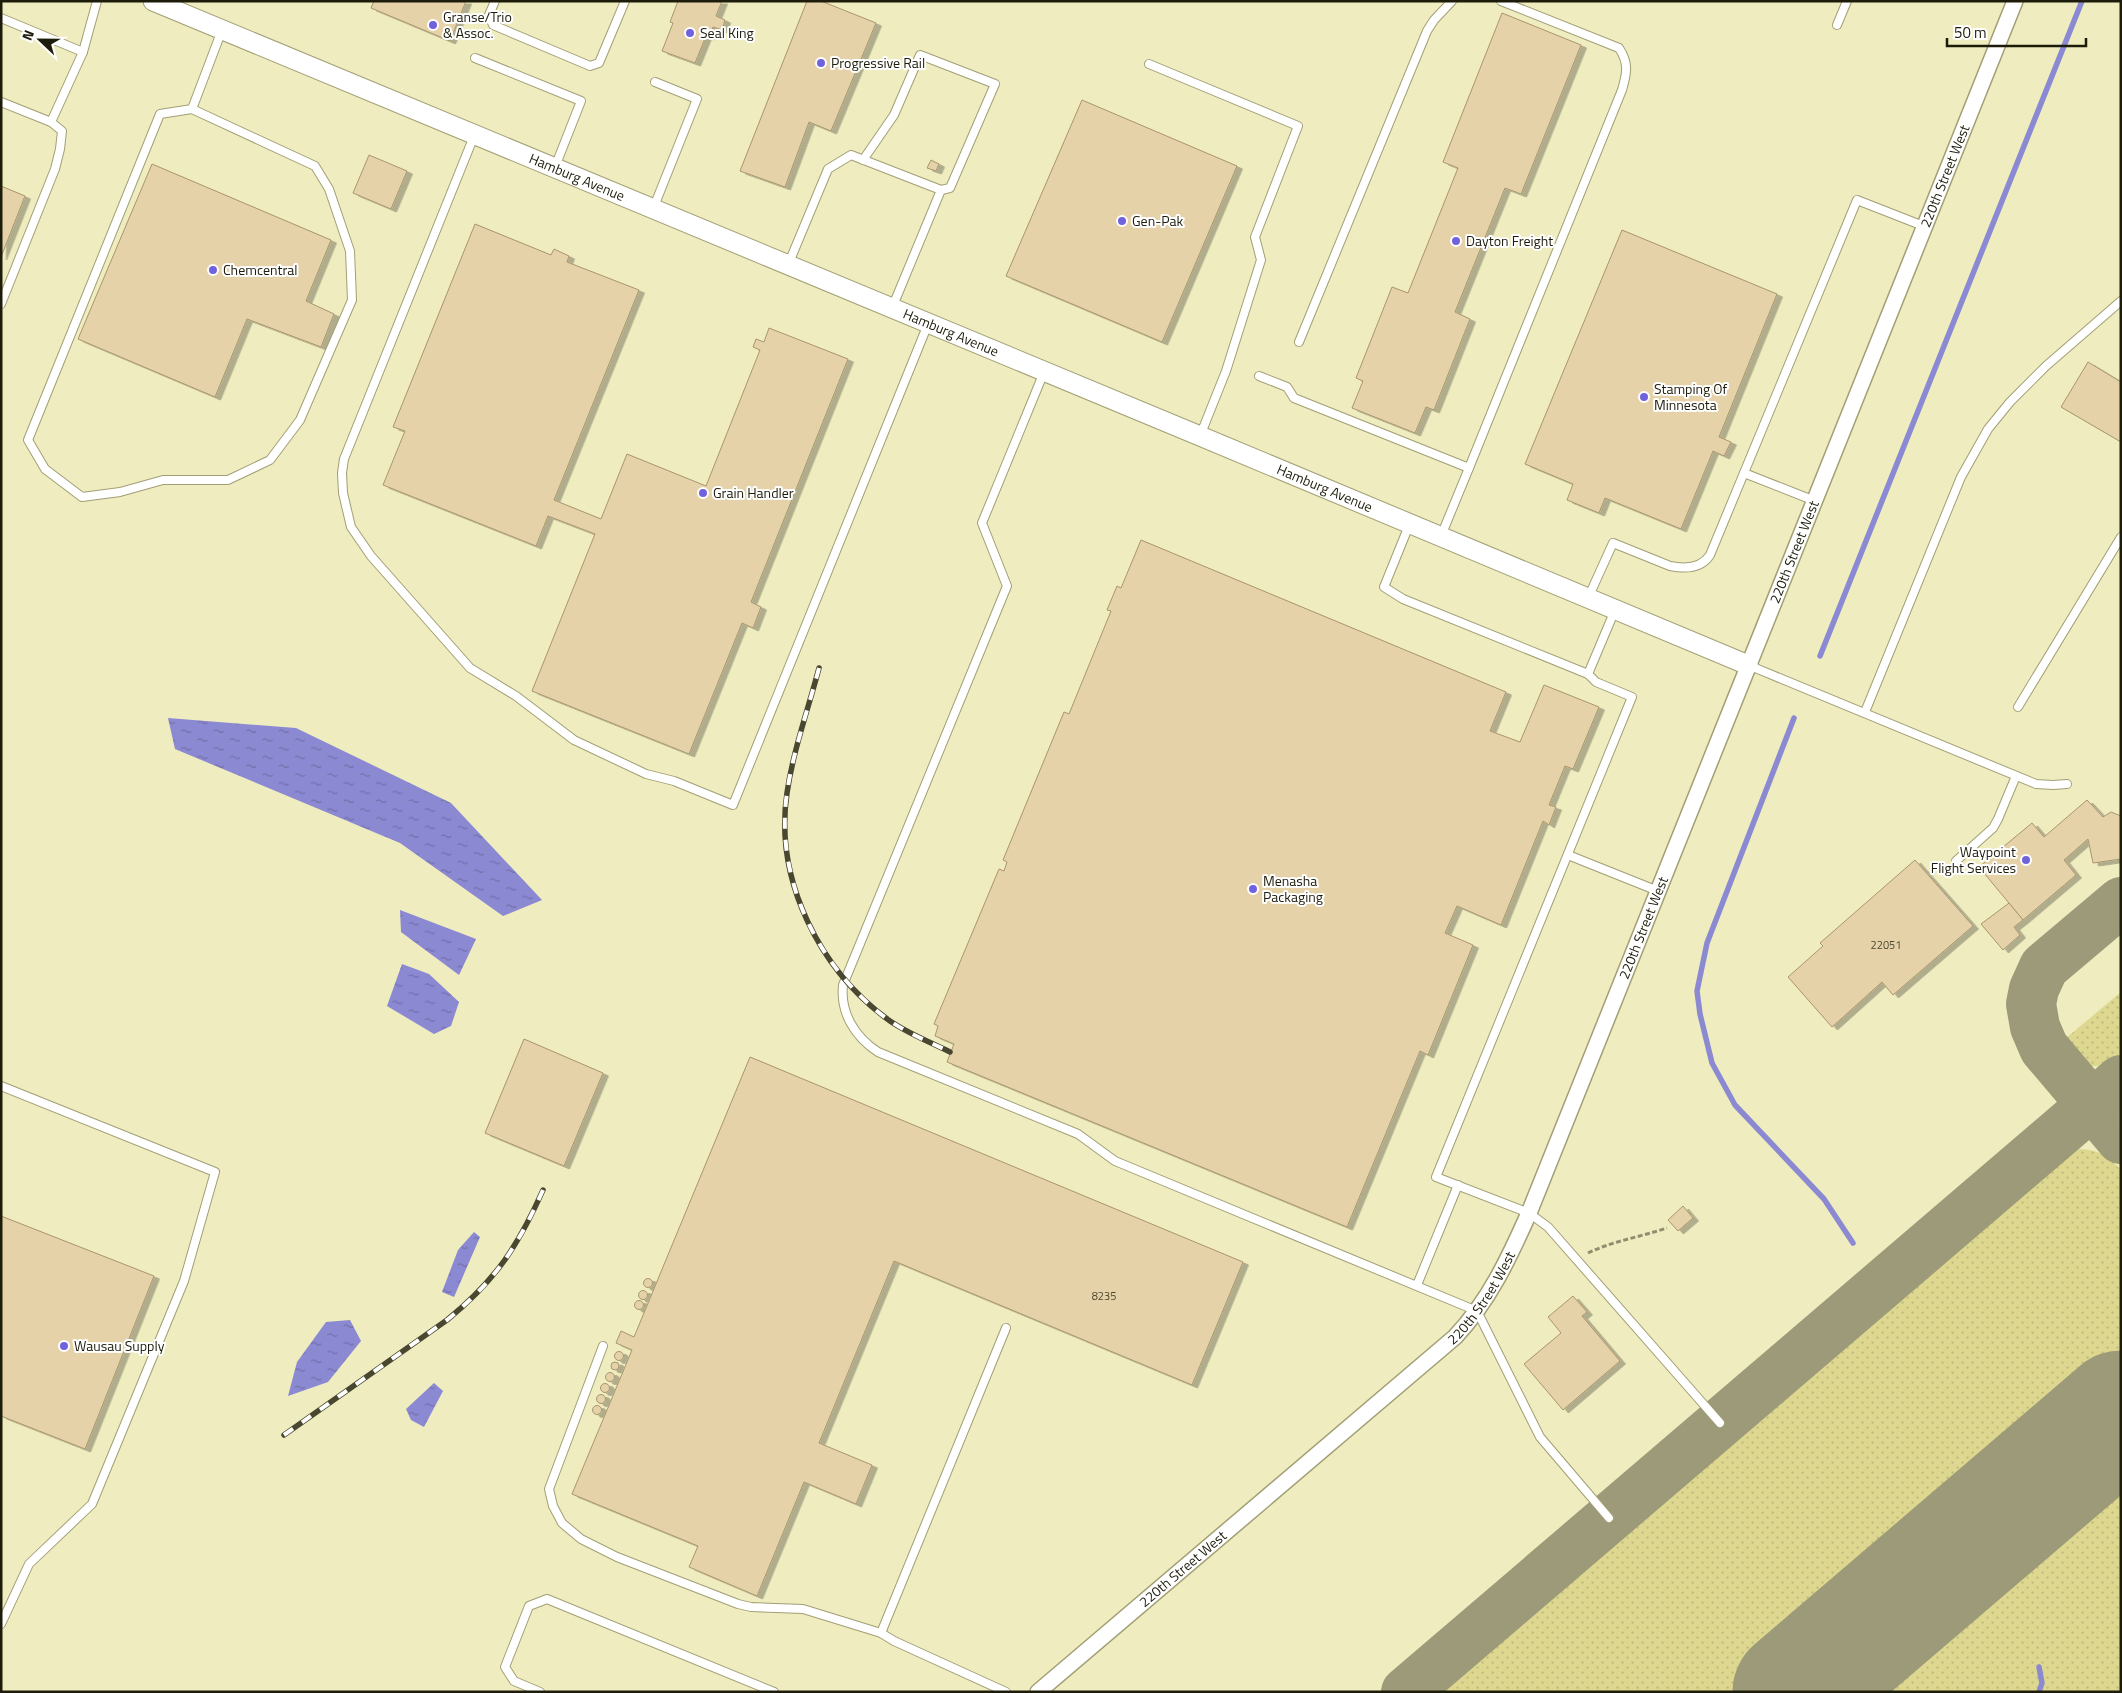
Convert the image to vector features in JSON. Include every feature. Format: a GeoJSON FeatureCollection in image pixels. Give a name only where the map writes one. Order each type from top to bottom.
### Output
{"type":"FeatureCollection","features":[{"type":"Feature","properties":{"kind":"street","name":"Hamburg Avenue"},"geometry":{"type":"LineString","coordinates":[[153,1],[1410,523],[1748,666]]}},
{"type":"Feature","properties":{"kind":"street","name":"220th Street West"},"geometry":{"type":"LineString","coordinates":[[1038,1692],[1455,1337],[1477,1311],[1506,1262],[1529,1213],[1926,227],[2015,1]]}},
{"type":"Feature","properties":{"kind":"lane"},"geometry":{"type":"LineString","coordinates":[[51,122],[83,52],[97,1]]}},
{"type":"Feature","properties":{"kind":"lane"},"geometry":{"type":"LineString","coordinates":[[495,1],[489,15],[493,25],[590,66],[599,63],[625,1]]}},
{"type":"Feature","properties":{"kind":"lane"},"geometry":{"type":"LineString","coordinates":[[1299,342],[1427,31],[1434,20],[1452,1]]}},
{"type":"Feature","properties":{"kind":"lane"},"geometry":{"type":"LineString","coordinates":[[1441,536],[1618,99],[1628,67],[1625,57],[1619,48],[1501,1]]}},
{"type":"Feature","properties":{"kind":"lane"},"geometry":{"type":"LineString","coordinates":[[1837,26],[1847,1]]}},
{"type":"Feature","properties":{"kind":"lane"},"geometry":{"type":"LineString","coordinates":[[1,18],[83,52]]}},
{"type":"Feature","properties":{"kind":"lane"},"geometry":{"type":"LineString","coordinates":[[192,109],[222,30]]}},
{"type":"Feature","properties":{"kind":"lane"},"geometry":{"type":"LineString","coordinates":[[788,265],[828,169],[852,155],[863,160],[941,190],[950,188],[995,84],[920,55],[894,115],[863,160]]}},
{"type":"Feature","properties":{"kind":"lane"},"geometry":{"type":"LineString","coordinates":[[474,58],[582,101],[554,168]]}},
{"type":"Feature","properties":{"kind":"lane"},"geometry":{"type":"LineString","coordinates":[[1149,64],[1298,126],[1255,237],[1261,260],[1226,371],[1200,436]]}},
{"type":"Feature","properties":{"kind":"lane"},"geometry":{"type":"LineString","coordinates":[[653,209],[697,99],[655,82]]}},
{"type":"Feature","properties":{"kind":"lane"},"geometry":{"type":"LineString","coordinates":[[1,102],[51,122],[62,131],[55,169],[1,304]]}},
{"type":"Feature","properties":{"kind":"lane"},"geometry":{"type":"LineString","coordinates":[[192,109],[314,166],[329,189],[350,251],[352,300],[300,420],[270,460],[228,480],[163,480],[120,492],[82,497],[45,469],[28,440],[160,114],[192,109]]}},
{"type":"Feature","properties":{"kind":"lane"},"geometry":{"type":"LineString","coordinates":[[474,135],[344,459],[342,473],[345,508],[351,527],[371,556],[470,668],[516,696],[574,740],[646,774],[674,781],[733,805],[928,324]]}},
{"type":"Feature","properties":{"kind":"lane"},"geometry":{"type":"LineString","coordinates":[[892,308],[941,190]]}},
{"type":"Feature","properties":{"kind":"lane"},"geometry":{"type":"LineString","coordinates":[[1588,598],[1613,543],[1670,566],[1689,568],[1702,564],[1710,555],[1857,200],[1926,227]]}},
{"type":"Feature","properties":{"kind":"lane"},"geometry":{"type":"LineString","coordinates":[[1865,712],[1962,477],[1988,429],[2004,409],[2034,378],[2120,304]]}},
{"type":"Feature","properties":{"kind":"lane"},"geometry":{"type":"LineString","coordinates":[[1044,372],[982,523],[1007,586],[843,985],[843,1007],[855,1032],[866,1044],[878,1052],[1078,1134],[1115,1160],[1477,1311],[1540,1437],[1609,1518]]}},
{"type":"Feature","properties":{"kind":"lane"},"geometry":{"type":"LineString","coordinates":[[1259,376],[1287,386],[1294,398],[1469,468]]}},
{"type":"Feature","properties":{"kind":"lane"},"geometry":{"type":"LineString","coordinates":[[1744,473],[1815,501]]}},
{"type":"Feature","properties":{"kind":"lane"},"geometry":{"type":"LineString","coordinates":[[1410,523],[1384,587],[1403,599],[1588,674],[1596,682],[1632,697],[1436,1177],[1529,1213],[1548,1227],[1720,1423]]}},
{"type":"Feature","properties":{"kind":"lane"},"geometry":{"type":"LineString","coordinates":[[2018,707],[2121,537]]}},
{"type":"Feature","properties":{"kind":"lane"},"geometry":{"type":"LineString","coordinates":[[1588,674],[1615,610]]}},
{"type":"Feature","properties":{"kind":"lane"},"geometry":{"type":"LineString","coordinates":[[1748,666],[1865,712],[2036,784],[2067,784]]}},
{"type":"Feature","properties":{"kind":"lane"},"geometry":{"type":"LineString","coordinates":[[1956,861],[1993,828],[2016,776]]}},
{"type":"Feature","properties":{"kind":"lane"},"geometry":{"type":"LineString","coordinates":[[1568,855],[1658,891]]}},
{"type":"Feature","properties":{"kind":"lane"},"geometry":{"type":"LineString","coordinates":[[1,1086],[215,1172],[184,1281],[92,1504],[29,1564],[1,1624]]}},
{"type":"Feature","properties":{"kind":"lane"},"geometry":{"type":"LineString","coordinates":[[1417,1285],[1458,1185]]}},
{"type":"Feature","properties":{"kind":"lane"},"geometry":{"type":"LineString","coordinates":[[881,1633],[1006,1328]]}},
{"type":"Feature","properties":{"kind":"lane"},"geometry":{"type":"LineString","coordinates":[[603,1346],[549,1489],[553,1506],[562,1523],[570,1531],[592,1546],[738,1604],[751,1607],[803,1609],[881,1633],[894,1641],[1006,1692]]}},
{"type":"Feature","properties":{"kind":"lane"},"geometry":{"type":"LineString","coordinates":[[540,1692],[514,1682],[505,1667],[529,1606],[547,1599],[774,1692]]}},
{"type":"Feature","properties":{"kind":"path"},"geometry":{"type":"LineString","coordinates":[[1577,1259],[1606,1244],[1635,1238],[1666,1228]]}},
{"type":"Feature","properties":{"kind":"shaded area"},"geometry":{"type":"Polygon","coordinates":[[[2121,992],[2121,1053],[2111,1062],[2104,1065],[2091,1066],[2078,1061],[2069,1051],[2065,1039],[2121,992]]]}},
{"type":"Feature","properties":{"kind":"shaded area"},"geometry":{"type":"Polygon","coordinates":[[[2079,1149],[2102,1154],[2121,1170],[2121,1370],[1745,1692],[1433,1692],[2059,1158],[2079,1149]]]}},
{"type":"Feature","properties":{"kind":"shaded area"},"geometry":{"type":"Polygon","coordinates":[[[2121,1458],[2121,1692],[1847,1692],[2121,1458]]]}},
{"type":"Feature","properties":{"kind":"water"},"geometry":{"type":"Polygon","coordinates":[[[168,718],[296,728],[451,803],[542,900],[503,916],[400,843],[175,749],[168,718]]]}},
{"type":"Feature","properties":{"kind":"water"},"geometry":{"type":"Polygon","coordinates":[[[400,910],[476,939],[459,975],[401,932],[400,910]]]}},
{"type":"Feature","properties":{"kind":"water"},"geometry":{"type":"Polygon","coordinates":[[[402,964],[429,974],[459,1002],[451,1026],[434,1034],[387,1006],[402,964]]]}},
{"type":"Feature","properties":{"kind":"water"},"geometry":{"type":"Polygon","coordinates":[[[474,1232],[480,1237],[454,1297],[442,1292],[458,1250],[474,1232]]]}},
{"type":"Feature","properties":{"kind":"water"},"geometry":{"type":"Polygon","coordinates":[[[350,1320],[361,1341],[328,1382],[288,1396],[297,1362],[326,1322],[350,1320]]]}},
{"type":"Feature","properties":{"kind":"water"},"geometry":{"type":"Polygon","coordinates":[[[434,1383],[443,1391],[424,1427],[411,1420],[406,1409],[434,1383]]]}},
{"type":"Feature","properties":{"kind":"building","name":"Granse/Trio & Assoc."},"geometry":{"type":"Polygon","coordinates":[[[374,1],[466,1],[450,41],[371,8],[374,1]]]}},
{"type":"Feature","properties":{"kind":"building","name":"Seal King"},"geometry":{"type":"Polygon","coordinates":[[[678,1],[722,1],[716,16],[725,20],[722,30],[713,27],[709,37],[706,36],[695,63],[662,51],[673,23],[670,22],[678,1]]]}},
{"type":"Feature","properties":{"kind":"building","name":"Progressive Rail"},"geometry":{"type":"Polygon","coordinates":[[[807,1],[821,1],[876,23],[831,131],[809,122],[785,187],[740,171],[807,1]]]}},
{"type":"Feature","properties":{"kind":"building","name":"Dayton Freight"},"geometry":{"type":"Polygon","coordinates":[[[1502,13],[1581,45],[1521,194],[1505,188],[1455,312],[1470,319],[1434,410],[1426,407],[1415,433],[1352,408],[1363,381],[1356,378],[1392,287],[1408,293],[1458,168],[1443,162],[1502,13]]]}},
{"type":"Feature","properties":{"kind":"building","name":"Gen-Pak"},"geometry":{"type":"Polygon","coordinates":[[[1082,100],[1237,166],[1162,342],[1006,276],[1082,100]]]}},
{"type":"Feature","properties":{"kind":"building"},"geometry":{"type":"Polygon","coordinates":[[[369,155],[407,171],[391,209],[353,193],[369,155]]]}},
{"type":"Feature","properties":{"kind":"building"},"geometry":{"type":"Polygon","coordinates":[[[931,160],[939,164],[936,171],[927,168],[931,160]]]}},
{"type":"Feature","properties":{"kind":"building","name":"Chemcentral"},"geometry":{"type":"Polygon","coordinates":[[[152,164],[331,240],[306,301],[334,314],[321,347],[247,319],[215,397],[78,339],[152,164]]]}},
{"type":"Feature","properties":{"kind":"building"},"geometry":{"type":"Polygon","coordinates":[[[1,186],[25,196],[1,257],[1,186]]]}},
{"type":"Feature","properties":{"kind":"building","name":"Grain Handler"},"geometry":{"type":"Polygon","coordinates":[[[475,224],[551,255],[554,249],[569,256],[567,262],[639,290],[554,500],[601,519],[627,454],[706,486],[760,350],[753,347],[756,339],[764,342],[769,328],[848,359],[751,602],[761,607],[753,628],[742,623],[689,754],[532,691],[595,534],[548,516],[536,546],[383,485],[405,431],[393,427],[475,224]]]}},
{"type":"Feature","properties":{"kind":"building","name":"Stamping Of Minnesota"},"geometry":{"type":"Polygon","coordinates":[[[1622,230],[1777,294],[1719,437],[1731,442],[1724,456],[1713,451],[1681,529],[1605,498],[1599,513],[1567,500],[1573,484],[1525,464],[1622,230]]]}},
{"type":"Feature","properties":{"kind":"building"},"geometry":{"type":"Polygon","coordinates":[[[2088,362],[2121,382],[2121,442],[2061,407],[2088,362]]]}},
{"type":"Feature","properties":{"kind":"building","name":"Menasha Packaging"},"geometry":{"type":"Polygon","coordinates":[[[1141,540],[1506,692],[1490,731],[1520,742],[1544,685],[1599,707],[1573,769],[1565,766],[1549,805],[1556,807],[1549,825],[1543,821],[1501,925],[1457,906],[1445,933],[1473,945],[1428,1055],[1420,1051],[1347,1227],[947,1062],[954,1044],[935,1036],[938,1026],[934,1024],[999,869],[1004,871],[1007,862],[1003,860],[1064,712],[1069,714],[1111,611],[1107,610],[1117,586],[1121,588],[1141,540]]]}},
{"type":"Feature","properties":{"kind":"building","name":"Waypoint Flight Services"},"geometry":{"type":"Polygon","coordinates":[[[2087,800],[2103,817],[2111,812],[2121,816],[2121,859],[2093,863],[2088,839],[2064,860],[2076,875],[2023,920],[1979,867],[2032,823],[2044,837],[2087,800]]]}},
{"type":"Feature","properties":{"kind":"building"},"geometry":{"type":"Polygon","coordinates":[[[1915,860],[1973,926],[1893,995],[1882,982],[1832,1027],[1788,977],[1823,946],[1820,943],[1915,860]]]}},
{"type":"Feature","properties":{"kind":"building"},"geometry":{"type":"Polygon","coordinates":[[[2009,903],[2023,920],[2014,927],[2020,935],[2003,950],[1981,924],[2009,903]]]}},
{"type":"Feature","properties":{"kind":"building"},"geometry":{"type":"Polygon","coordinates":[[[524,1039],[603,1073],[564,1166],[485,1133],[524,1039]]]}},
{"type":"Feature","properties":{"kind":"building"},"geometry":{"type":"Polygon","coordinates":[[[750,1057],[1243,1262],[1192,1385],[894,1261],[819,1443],[872,1465],[856,1504],[804,1482],[757,1596],[689,1567],[698,1546],[572,1494],[632,1350],[616,1343],[621,1331],[634,1337],[750,1057]]]}},
{"type":"Feature","properties":{"kind":"building"},"geometry":{"type":"Polygon","coordinates":[[[1683,1206],[1693,1218],[1678,1231],[1668,1220],[1683,1206]]]}},
{"type":"Feature","properties":{"kind":"building","name":"Wausau Supply"},"geometry":{"type":"Polygon","coordinates":[[[1,1216],[154,1276],[85,1449],[1,1416],[1,1216]]]}},
{"type":"Feature","properties":{"kind":"building"},"geometry":{"type":"Polygon","coordinates":[[[648,1279],[652,1283],[648,1287],[644,1283],[648,1279]]]}},
{"type":"Feature","properties":{"kind":"building"},"geometry":{"type":"Polygon","coordinates":[[[643,1291],[647,1295],[643,1299],[639,1295],[643,1291]]]}},
{"type":"Feature","properties":{"kind":"building"},"geometry":{"type":"Polygon","coordinates":[[[1573,1296],[1587,1312],[1582,1316],[1620,1361],[1563,1410],[1524,1364],[1561,1333],[1548,1317],[1573,1296]]]}},
{"type":"Feature","properties":{"kind":"building"},"geometry":{"type":"Polygon","coordinates":[[[639,1301],[643,1305],[639,1309],[635,1305],[639,1301]]]}},
{"type":"Feature","properties":{"kind":"building"},"geometry":{"type":"Polygon","coordinates":[[[619,1352],[623,1356],[619,1360],[615,1356],[619,1352]]]}},
{"type":"Feature","properties":{"kind":"building"},"geometry":{"type":"Polygon","coordinates":[[[615,1362],[619,1366],[615,1370],[611,1366],[615,1362]]]}},
{"type":"Feature","properties":{"kind":"building"},"geometry":{"type":"Polygon","coordinates":[[[610,1373],[614,1377],[610,1381],[606,1377],[610,1373]]]}},
{"type":"Feature","properties":{"kind":"building"},"geometry":{"type":"Polygon","coordinates":[[[605,1384],[609,1388],[605,1392],[601,1388],[605,1384]]]}},
{"type":"Feature","properties":{"kind":"building"},"geometry":{"type":"Polygon","coordinates":[[[601,1395],[605,1399],[601,1403],[597,1399],[601,1395]]]}},
{"type":"Feature","properties":{"kind":"building"},"geometry":{"type":"Polygon","coordinates":[[[597,1406],[601,1410],[597,1414],[593,1410],[597,1406]]]}},
{"type":"Feature","properties":{"kind":"waterway"},"geometry":{"type":"LineString","coordinates":[[1820,656],[2082,1]]}},
{"type":"Feature","properties":{"kind":"waterway"},"geometry":{"type":"LineString","coordinates":[[1794,718],[1707,943],[1697,991],[1700,1014],[1712,1063],[1735,1105],[1824,1199],[1853,1243]]}},
{"type":"Feature","properties":{"kind":"waterway"},"geometry":{"type":"LineString","coordinates":[[2039,1667],[2042,1683],[2039,1692]]}},
{"type":"Feature","properties":{"kind":"taxiway"},"geometry":{"type":"LineString","coordinates":[[2121,902],[2044,967],[2034,989],[2031,1004],[2035,1027],[2044,1048],[2121,1139]]}},
{"type":"Feature","properties":{"kind":"taxiway"},"geometry":{"type":"LineString","coordinates":[[1406,1692],[2121,1080]]}},
{"type":"Feature","properties":{"kind":"runway"},"geometry":{"type":"LineString","coordinates":[[1795,1692],[2121,1413]]}},
{"type":"Feature","properties":{"kind":"railway"},"geometry":{"type":"LineString","coordinates":[[819,668],[797,746],[787,793],[785,826],[788,858],[795,890],[807,921],[823,950],[843,977],[865,1000],[897,1026],[950,1052]]}},
{"type":"Feature","properties":{"kind":"railway"},"geometry":{"type":"LineString","coordinates":[[284,1435],[447,1320],[479,1291],[515,1245],[543,1190]]}},
{"type":"Feature","properties":{"kind":"place","name":"Granse/Trio & Assoc."},"geometry":{"type":"Point","coordinates":[433,25]}},
{"type":"Feature","properties":{"kind":"place","name":"Seal King"},"geometry":{"type":"Point","coordinates":[690,33]}},
{"type":"Feature","properties":{"kind":"place","name":"Progressive Rail"},"geometry":{"type":"Point","coordinates":[821,63]}},
{"type":"Feature","properties":{"kind":"place","name":"Gen-Pak"},"geometry":{"type":"Point","coordinates":[1122,221]}},
{"type":"Feature","properties":{"kind":"place","name":"Dayton Freight"},"geometry":{"type":"Point","coordinates":[1456,241]}},
{"type":"Feature","properties":{"kind":"place","name":"Chemcentral"},"geometry":{"type":"Point","coordinates":[213,270]}},
{"type":"Feature","properties":{"kind":"place","name":"Stamping Of Minnesota"},"geometry":{"type":"Point","coordinates":[1644,397]}},
{"type":"Feature","properties":{"kind":"place","name":"Grain Handler"},"geometry":{"type":"Point","coordinates":[703,493]}},
{"type":"Feature","properties":{"kind":"place","name":"Waypoint Flight Services"},"geometry":{"type":"Point","coordinates":[2026,860]}},
{"type":"Feature","properties":{"kind":"place","name":"Menasha Packaging"},"geometry":{"type":"Point","coordinates":[1253,889]}},
{"type":"Feature","properties":{"kind":"place","name":"Wausau Supply"},"geometry":{"type":"Point","coordinates":[64,1346]}}]}
